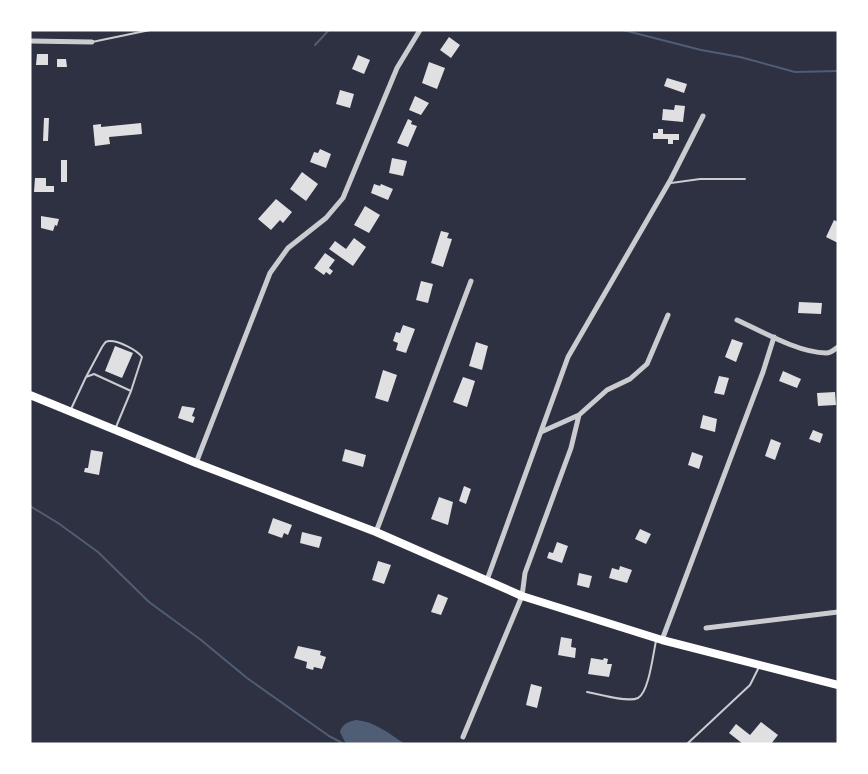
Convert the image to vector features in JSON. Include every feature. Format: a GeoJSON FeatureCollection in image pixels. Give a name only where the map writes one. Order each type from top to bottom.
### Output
{"type":"FeatureCollection","features":[{"type":"Feature","properties":{"kind":"main road"},"geometry":{"type":"LineString","coordinates":[[30,395],[195,463],[376,532],[522,596],[659,639],[838,685]]}},
{"type":"Feature","properties":{"kind":"street"},"geometry":{"type":"LineString","coordinates":[[195,463],[270,273],[288,248],[326,218],[343,198],[397,68],[420,30]]}},
{"type":"Feature","properties":{"kind":"street"},"geometry":{"type":"LineString","coordinates":[[30,41],[92,42]]}},
{"type":"Feature","properties":{"kind":"street"},"geometry":{"type":"LineString","coordinates":[[487,580],[568,357],[668,184],[703,116]]}},
{"type":"Feature","properties":{"kind":"street"},"geometry":{"type":"LineString","coordinates":[[376,532],[471,281]]}},
{"type":"Feature","properties":{"kind":"street"},"geometry":{"type":"LineString","coordinates":[[541,432],[579,415],[607,390],[630,379],[647,364],[668,315]]}},
{"type":"Feature","properties":{"kind":"street"},"geometry":{"type":"LineString","coordinates":[[737,320],[797,346],[824,353],[831,352],[838,347]]}},
{"type":"Feature","properties":{"kind":"street"},"geometry":{"type":"LineString","coordinates":[[659,639],[763,372],[774,337]]}},
{"type":"Feature","properties":{"kind":"street"},"geometry":{"type":"LineString","coordinates":[[463,737],[522,596],[525,573],[571,448],[579,415]]}},
{"type":"Feature","properties":{"kind":"street"},"geometry":{"type":"LineString","coordinates":[[706,628],[838,612]]}},
{"type":"Feature","properties":{"kind":"lane"},"geometry":{"type":"LineString","coordinates":[[92,42],[150,30]]}},
{"type":"Feature","properties":{"kind":"lane"},"geometry":{"type":"LineString","coordinates":[[668,184],[700,179],[745,179]]}},
{"type":"Feature","properties":{"kind":"lane"},"geometry":{"type":"LineString","coordinates":[[70,411],[102,346],[112,341],[139,353],[142,357],[115,430]]}},
{"type":"Feature","properties":{"kind":"lane"},"geometry":{"type":"LineString","coordinates":[[86,377],[94,374],[131,391]]}},
{"type":"Feature","properties":{"kind":"lane"},"geometry":{"type":"LineString","coordinates":[[587,692],[627,700],[637,699],[643,693],[659,639]]}},
{"type":"Feature","properties":{"kind":"lane"},"geometry":{"type":"LineString","coordinates":[[687,744],[750,685],[760,665]]}},
{"type":"Feature","properties":{"kind":"water"},"geometry":{"type":"Polygon","coordinates":[[[356,720],[375,725],[405,744],[346,744],[340,732],[341,729],[356,720]]]}},
{"type":"Feature","properties":{"kind":"building"},"geometry":{"type":"Polygon","coordinates":[[[449,37],[460,45],[451,58],[440,50],[449,37]]]}},
{"type":"Feature","properties":{"kind":"building"},"geometry":{"type":"Polygon","coordinates":[[[37,54],[48,54],[48,65],[36,65],[37,54]]]}},
{"type":"Feature","properties":{"kind":"building"},"geometry":{"type":"Polygon","coordinates":[[[358,55],[370,60],[364,74],[352,69],[358,55]]]}},
{"type":"Feature","properties":{"kind":"building"},"geometry":{"type":"Polygon","coordinates":[[[57,59],[66,59],[67,67],[57,67],[57,59]]]}},
{"type":"Feature","properties":{"kind":"building"},"geometry":{"type":"Polygon","coordinates":[[[429,62],[445,68],[437,89],[422,83],[429,62]]]}},
{"type":"Feature","properties":{"kind":"building"},"geometry":{"type":"Polygon","coordinates":[[[667,78],[687,84],[684,93],[664,86],[667,78]]]}},
{"type":"Feature","properties":{"kind":"building"},"geometry":{"type":"Polygon","coordinates":[[[340,90],[354,94],[350,108],[336,104],[340,90]]]}},
{"type":"Feature","properties":{"kind":"building"},"geometry":{"type":"Polygon","coordinates":[[[415,96],[429,103],[421,115],[409,110],[415,96]]]}},
{"type":"Feature","properties":{"kind":"building"},"geometry":{"type":"Polygon","coordinates":[[[675,105],[685,106],[683,122],[662,120],[663,109],[674,110],[675,105]]]}},
{"type":"Feature","properties":{"kind":"building"},"geometry":{"type":"Polygon","coordinates":[[[44,118],[49,118],[48,141],[43,141],[44,118]]]}},
{"type":"Feature","properties":{"kind":"building"},"geometry":{"type":"Polygon","coordinates":[[[408,119],[412,121],[411,124],[417,126],[408,147],[397,143],[408,119]]]}},
{"type":"Feature","properties":{"kind":"building"},"geometry":{"type":"Polygon","coordinates":[[[141,123],[142,134],[109,137],[110,144],[95,146],[93,125],[101,124],[101,127],[141,123]]]}},
{"type":"Feature","properties":{"kind":"building"},"geometry":{"type":"Polygon","coordinates":[[[658,129],[663,129],[663,134],[679,134],[679,140],[673,140],[673,144],[668,144],[668,139],[653,139],[653,133],[658,133],[658,129]]]}},
{"type":"Feature","properties":{"kind":"building"},"geometry":{"type":"Polygon","coordinates":[[[320,149],[331,154],[326,168],[310,162],[314,152],[318,153],[320,149]]]}},
{"type":"Feature","properties":{"kind":"building"},"geometry":{"type":"Polygon","coordinates":[[[392,158],[407,161],[403,176],[389,173],[392,158]]]}},
{"type":"Feature","properties":{"kind":"building"},"geometry":{"type":"Polygon","coordinates":[[[61,160],[67,160],[67,182],[61,182],[61,160]]]}},
{"type":"Feature","properties":{"kind":"building"},"geometry":{"type":"Polygon","coordinates":[[[302,172],[318,184],[306,201],[290,189],[302,172]]]}},
{"type":"Feature","properties":{"kind":"building"},"geometry":{"type":"Polygon","coordinates":[[[35,178],[46,178],[46,186],[54,186],[54,192],[34,192],[35,178]]]}},
{"type":"Feature","properties":{"kind":"building"},"geometry":{"type":"Polygon","coordinates":[[[374,184],[393,189],[388,200],[371,193],[374,184]]]}},
{"type":"Feature","properties":{"kind":"building"},"geometry":{"type":"Polygon","coordinates":[[[276,199],[292,212],[283,223],[280,220],[271,230],[258,219],[276,199]]]}},
{"type":"Feature","properties":{"kind":"building"},"geometry":{"type":"Polygon","coordinates":[[[365,206],[380,215],[369,233],[354,225],[365,206]]]}},
{"type":"Feature","properties":{"kind":"building"},"geometry":{"type":"Polygon","coordinates":[[[41,216],[59,219],[53,231],[41,228],[41,216]]]}},
{"type":"Feature","properties":{"kind":"building"},"geometry":{"type":"Polygon","coordinates":[[[834,220],[838,222],[838,243],[826,237],[834,220]]]}},
{"type":"Feature","properties":{"kind":"building"},"geometry":{"type":"Polygon","coordinates":[[[441,231],[449,233],[447,238],[452,239],[443,267],[431,263],[441,231]]]}},
{"type":"Feature","properties":{"kind":"building"},"geometry":{"type":"Polygon","coordinates":[[[354,238],[366,247],[353,266],[329,249],[335,241],[346,249],[354,238]]]}},
{"type":"Feature","properties":{"kind":"building"},"geometry":{"type":"Polygon","coordinates":[[[325,253],[335,260],[329,268],[333,271],[330,275],[326,272],[324,275],[314,268],[325,253]]]}},
{"type":"Feature","properties":{"kind":"building"},"geometry":{"type":"Polygon","coordinates":[[[421,281],[433,284],[428,303],[416,300],[421,281]]]}},
{"type":"Feature","properties":{"kind":"building"},"geometry":{"type":"Polygon","coordinates":[[[799,302],[822,303],[821,314],[798,313],[799,302]]]}},
{"type":"Feature","properties":{"kind":"building"},"geometry":{"type":"Polygon","coordinates":[[[403,325],[415,329],[406,353],[396,350],[398,343],[393,341],[396,332],[400,333],[403,325]]]}},
{"type":"Feature","properties":{"kind":"building"},"geometry":{"type":"Polygon","coordinates":[[[732,339],[743,343],[736,362],[725,357],[732,339]]]}},
{"type":"Feature","properties":{"kind":"building"},"geometry":{"type":"Polygon","coordinates":[[[476,342],[488,346],[482,370],[469,366],[476,342]]]}},
{"type":"Feature","properties":{"kind":"building"},"geometry":{"type":"Polygon","coordinates":[[[115,346],[133,353],[122,378],[105,371],[115,346]]]}},
{"type":"Feature","properties":{"kind":"building"},"geometry":{"type":"Polygon","coordinates":[[[383,370],[397,375],[388,402],[375,398],[383,370]]]}},
{"type":"Feature","properties":{"kind":"building"},"geometry":{"type":"Polygon","coordinates":[[[783,371],[801,379],[797,388],[779,381],[783,371]]]}},
{"type":"Feature","properties":{"kind":"building"},"geometry":{"type":"Polygon","coordinates":[[[719,376],[729,378],[724,395],[714,393],[719,376]]]}},
{"type":"Feature","properties":{"kind":"building"},"geometry":{"type":"Polygon","coordinates":[[[463,377],[475,381],[467,407],[453,402],[463,377]]]}},
{"type":"Feature","properties":{"kind":"building"},"geometry":{"type":"Polygon","coordinates":[[[835,392],[836,405],[818,406],[817,393],[835,392]]]}},
{"type":"Feature","properties":{"kind":"building"},"geometry":{"type":"Polygon","coordinates":[[[182,406],[195,408],[192,416],[195,417],[193,423],[178,418],[182,406]]]}},
{"type":"Feature","properties":{"kind":"building"},"geometry":{"type":"Polygon","coordinates":[[[703,415],[717,419],[715,432],[700,428],[703,415]]]}},
{"type":"Feature","properties":{"kind":"building"},"geometry":{"type":"Polygon","coordinates":[[[813,430],[823,434],[820,443],[809,439],[813,430]]]}},
{"type":"Feature","properties":{"kind":"building"},"geometry":{"type":"Polygon","coordinates":[[[771,439],[781,443],[775,460],[765,456],[771,439]]]}},
{"type":"Feature","properties":{"kind":"building"},"geometry":{"type":"Polygon","coordinates":[[[345,449],[366,455],[363,467],[342,461],[345,449]]]}},
{"type":"Feature","properties":{"kind":"building"},"geometry":{"type":"Polygon","coordinates":[[[91,450],[103,452],[99,475],[84,472],[85,468],[88,468],[91,450]]]}},
{"type":"Feature","properties":{"kind":"building"},"geometry":{"type":"Polygon","coordinates":[[[692,452],[703,456],[699,469],[688,465],[692,452]]]}},
{"type":"Feature","properties":{"kind":"building"},"geometry":{"type":"Polygon","coordinates":[[[464,486],[471,489],[466,504],[459,501],[464,486]]]}},
{"type":"Feature","properties":{"kind":"building"},"geometry":{"type":"Polygon","coordinates":[[[439,497],[453,502],[448,525],[431,519],[439,497]]]}},
{"type":"Feature","properties":{"kind":"building"},"geometry":{"type":"Polygon","coordinates":[[[273,518],[292,525],[288,535],[284,533],[282,538],[268,533],[273,518]]]}},
{"type":"Feature","properties":{"kind":"building"},"geometry":{"type":"Polygon","coordinates":[[[640,529],[651,534],[646,544],[635,539],[640,529]]]}},
{"type":"Feature","properties":{"kind":"building"},"geometry":{"type":"Polygon","coordinates":[[[302,532],[322,537],[319,548],[300,543],[302,532]]]}},
{"type":"Feature","properties":{"kind":"building"},"geometry":{"type":"Polygon","coordinates":[[[557,542],[568,546],[562,563],[547,558],[549,552],[553,553],[557,542]]]}},
{"type":"Feature","properties":{"kind":"building"},"geometry":{"type":"Polygon","coordinates":[[[378,561],[391,565],[384,584],[372,580],[378,561]]]}},
{"type":"Feature","properties":{"kind":"building"},"geometry":{"type":"Polygon","coordinates":[[[620,566],[632,570],[627,583],[609,578],[612,568],[619,570],[620,566]]]}},
{"type":"Feature","properties":{"kind":"building"},"geometry":{"type":"Polygon","coordinates":[[[579,573],[592,576],[589,588],[577,585],[579,573]]]}},
{"type":"Feature","properties":{"kind":"building"},"geometry":{"type":"Polygon","coordinates":[[[438,594],[448,598],[441,615],[431,612],[438,594]]]}},
{"type":"Feature","properties":{"kind":"building"},"geometry":{"type":"Polygon","coordinates":[[[561,637],[572,639],[571,647],[576,648],[575,658],[558,655],[561,637]]]}},
{"type":"Feature","properties":{"kind":"building"},"geometry":{"type":"Polygon","coordinates":[[[298,646],[321,651],[320,655],[326,657],[322,669],[306,668],[307,662],[294,658],[298,646]]]}},
{"type":"Feature","properties":{"kind":"building"},"geometry":{"type":"Polygon","coordinates":[[[591,658],[608,659],[607,664],[612,664],[609,677],[588,674],[591,658]]]}},
{"type":"Feature","properties":{"kind":"building"},"geometry":{"type":"Polygon","coordinates":[[[531,684],[542,687],[537,708],[526,705],[531,684]]]}},
{"type":"Feature","properties":{"kind":"building"},"geometry":{"type":"Polygon","coordinates":[[[761,722],[778,735],[771,744],[743,744],[729,733],[736,724],[750,735],[761,722]]]}},
{"type":"Feature","properties":{"kind":"waterway"},"geometry":{"type":"LineString","coordinates":[[315,45],[329,30]]}},
{"type":"Feature","properties":{"kind":"waterway"},"geometry":{"type":"LineString","coordinates":[[623,30],[795,72],[838,71]]}},
{"type":"Feature","properties":{"kind":"waterway"},"geometry":{"type":"LineString","coordinates":[[30,506],[98,552],[149,602],[201,640],[247,678],[329,736],[344,744]]}}]}
